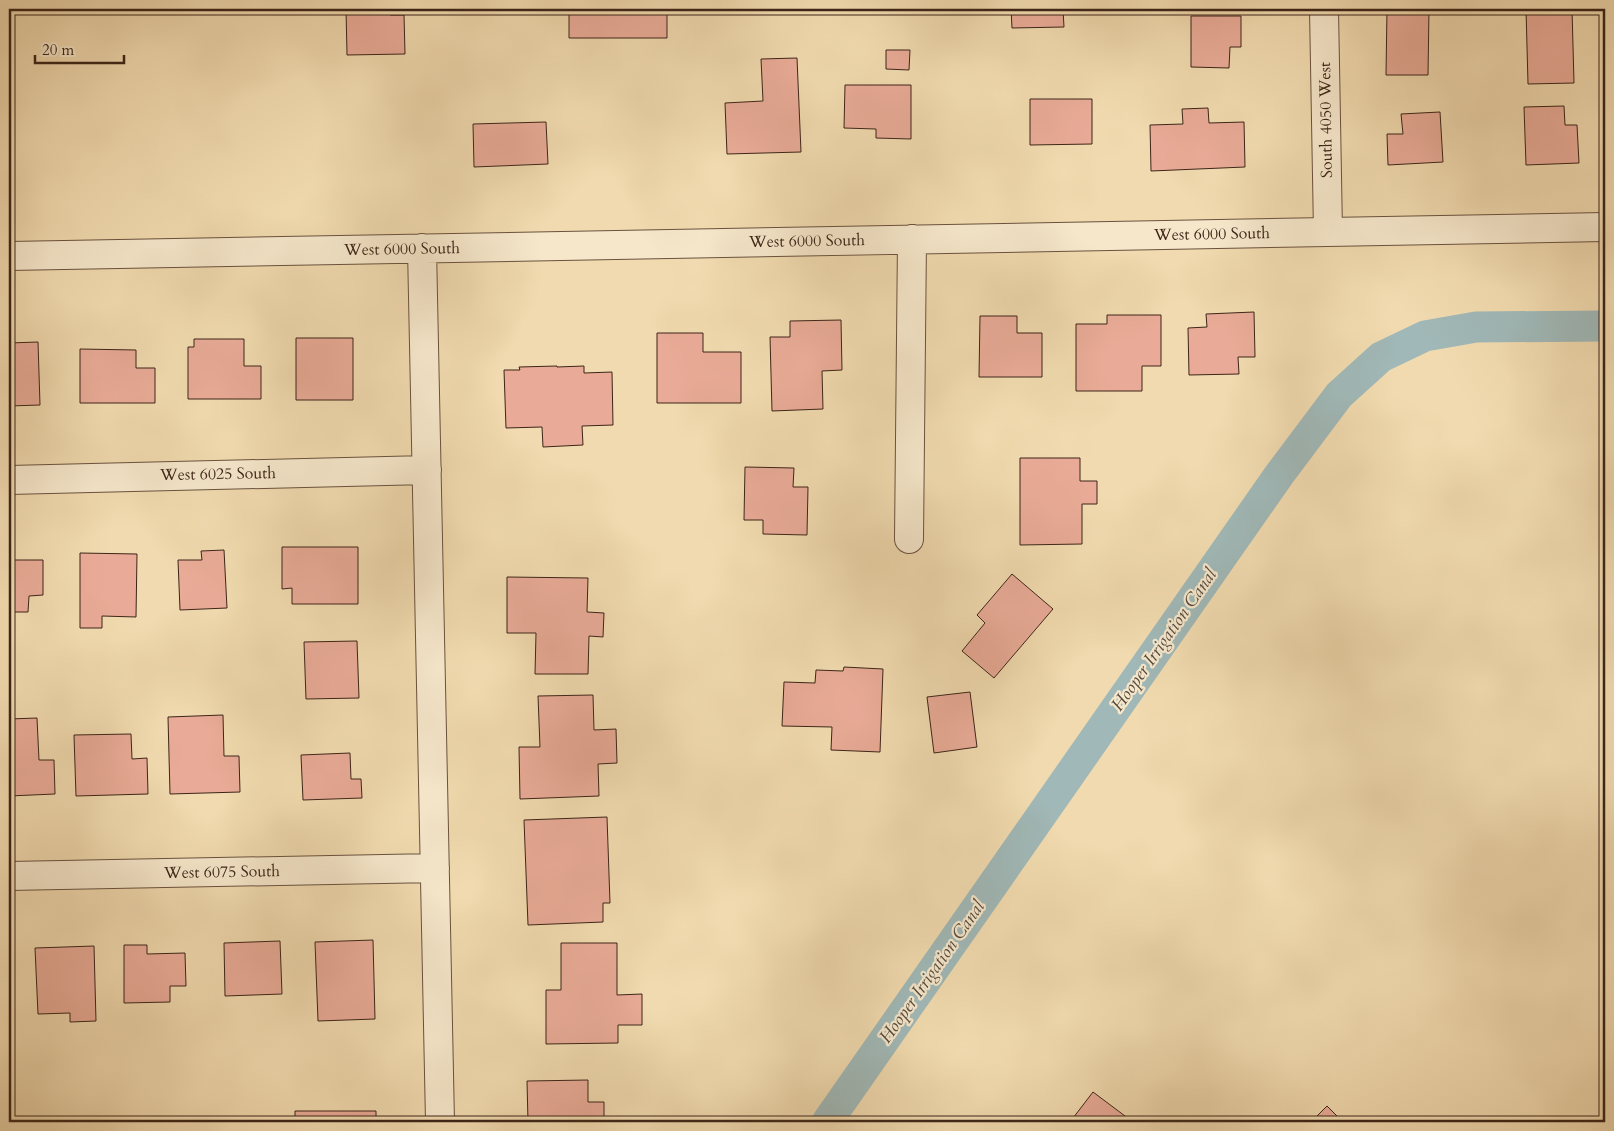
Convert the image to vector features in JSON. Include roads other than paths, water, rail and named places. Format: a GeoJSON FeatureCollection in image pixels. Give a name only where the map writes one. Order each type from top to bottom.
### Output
{"type":"FeatureCollection","features":[{"type":"Feature","properties":{"kind":"street","name":"South 4050 West"},"geometry":{"type":"LineString","coordinates":[[1324,9],[1328,232]]}},
{"type":"Feature","properties":{"kind":"street","name":"West 6000 South"},"geometry":{"type":"LineString","coordinates":[[9,256],[1605,227]]}},
{"type":"Feature","properties":{"kind":"street"},"geometry":{"type":"LineString","coordinates":[[909,539],[912,239]]}},
{"type":"Feature","properties":{"kind":"street"},"geometry":{"type":"LineString","coordinates":[[422,248],[440,1122]]}},
{"type":"Feature","properties":{"kind":"street","name":"West 6025 South"},"geometry":{"type":"LineString","coordinates":[[9,480],[426,470]]}},
{"type":"Feature","properties":{"kind":"street","name":"West 6075 South"},"geometry":{"type":"LineString","coordinates":[[9,876],[435,868]]}},
{"type":"Feature","properties":{"kind":"waterway","name":"Hooper Irrigation Canal"},"geometry":{"type":"LineString","coordinates":[[827,1122],[1279,475],[1339,395],[1381,357],[1425,336],[1476,327],[1605,326]]}}]}
